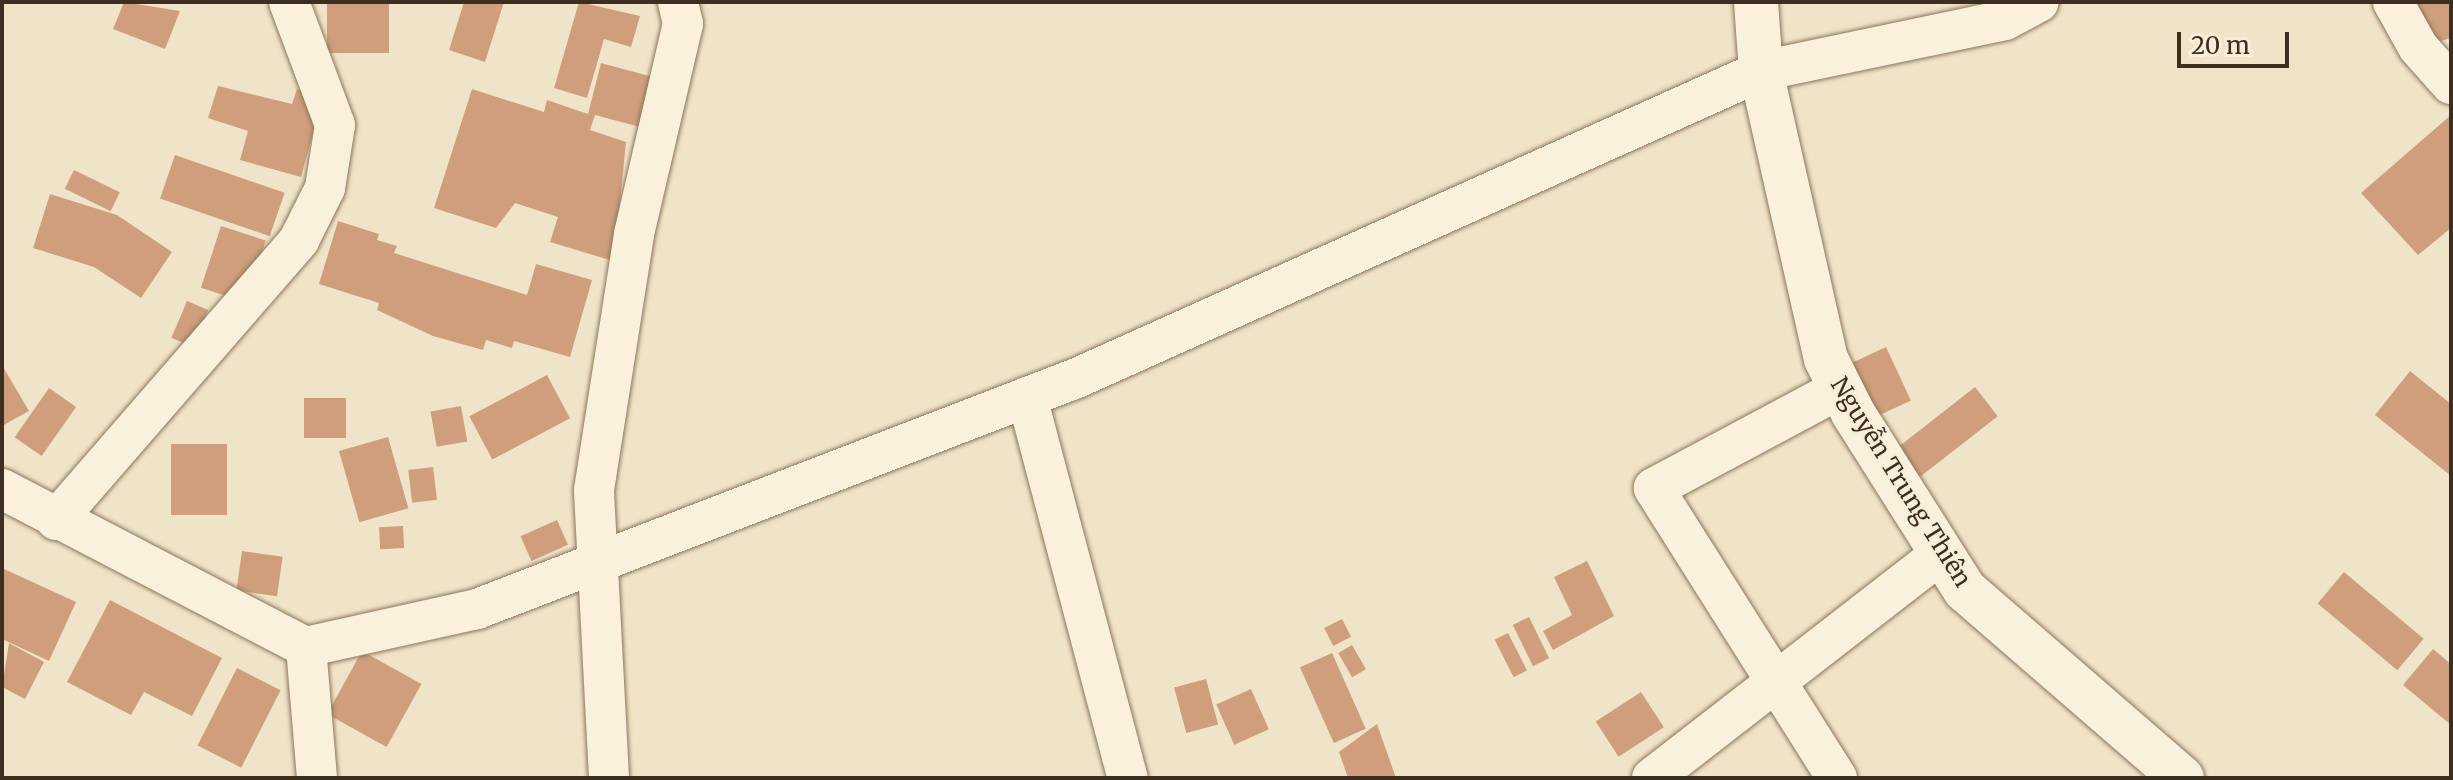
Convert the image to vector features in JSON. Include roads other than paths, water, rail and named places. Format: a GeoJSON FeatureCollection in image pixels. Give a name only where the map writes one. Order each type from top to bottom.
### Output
{"type":"FeatureCollection","features":[{"type":"Feature","properties":{"kind":"street"},"geometry":{"type":"LineString","coordinates":[[56,520],[252,297],[319,202],[335,125],[289,2]]}},
{"type":"Feature","properties":{"kind":"street"},"geometry":{"type":"LineString","coordinates":[[609,778],[594,490],[634,234],[683,24],[678,2]]}},
{"type":"Feature","properties":{"kind":"street","name":"Nguyễn Trung Thiên"},"geometry":{"type":"LineString","coordinates":[[1756,2],[1761,71],[1826,359],[1841,388],[1965,590],[2182,778]]}},
{"type":"Feature","properties":{"kind":"street"},"geometry":{"type":"LineString","coordinates":[[2,489],[56,520],[306,647],[477,609],[596,560],[1027,397],[1761,71],[2005,20],[2039,2]]}},
{"type":"Feature","properties":{"kind":"street"},"geometry":{"type":"LineString","coordinates":[[2393,2],[2418,47],[2451,84]]}},
{"type":"Feature","properties":{"kind":"street"},"geometry":{"type":"LineString","coordinates":[[1837,778],[1654,488],[1841,388]]}},
{"type":"Feature","properties":{"kind":"street"},"geometry":{"type":"LineString","coordinates":[[1027,397],[1128,778]]}},
{"type":"Feature","properties":{"kind":"street"},"geometry":{"type":"LineString","coordinates":[[1652,778],[1779,683],[1942,553]]}},
{"type":"Feature","properties":{"kind":"street"},"geometry":{"type":"LineString","coordinates":[[306,647],[317,778]]}}]}
